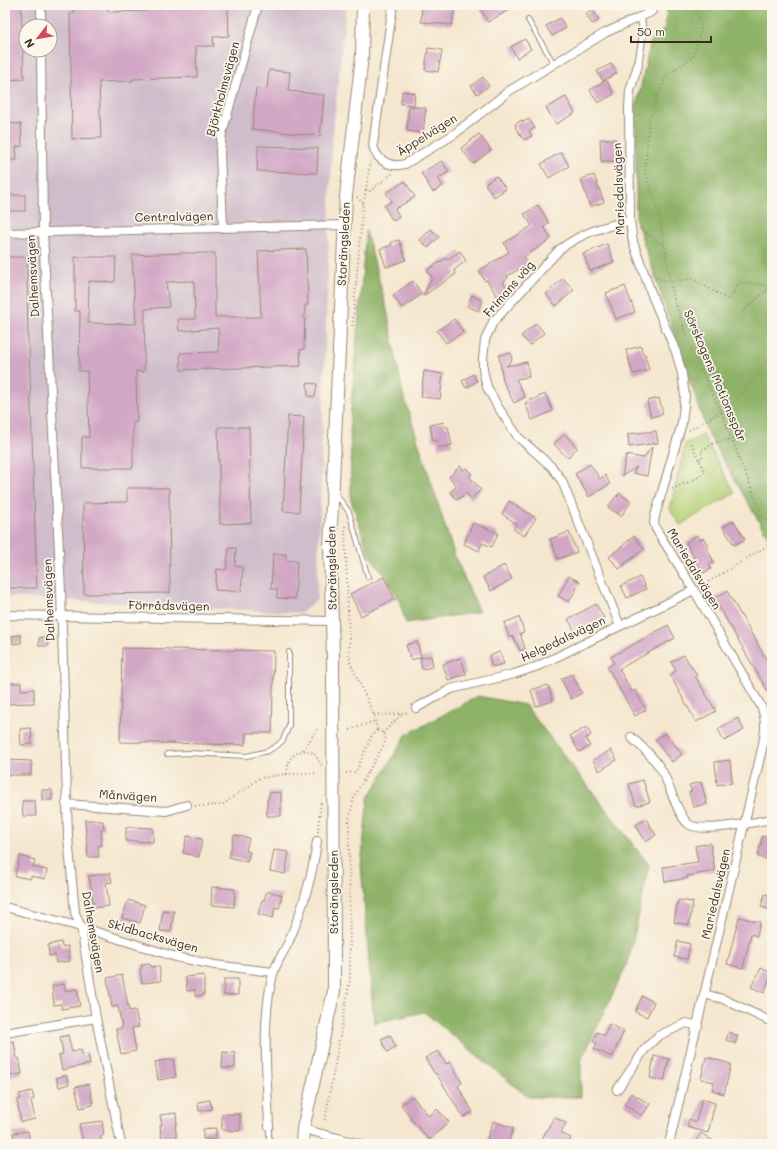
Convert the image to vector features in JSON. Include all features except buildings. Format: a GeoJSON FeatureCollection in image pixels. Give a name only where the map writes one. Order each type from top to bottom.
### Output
{"type":"FeatureCollection","features":[{"type":"Feature","properties":{"kind":"main road","name":"Storängsleden"},"geometry":{"type":"LineString","coordinates":[[302,1144],[303,1129],[334,990],[334,657],[330,548],[344,226],[362,56],[363,5]]}},
{"type":"Feature","properties":{"kind":"main road","name":"Storängsleden"},"geometry":{"type":"LineString","coordinates":[[293,1144],[303,1129]]}},
{"type":"Feature","properties":{"kind":"street"},"geometry":{"type":"LineString","coordinates":[[41,5],[41,18]]}},
{"type":"Feature","properties":{"kind":"street","name":"Björkholmsvägen"},"geometry":{"type":"LineString","coordinates":[[223,228],[220,152],[222,133],[258,5]]}},
{"type":"Feature","properties":{"kind":"street"},"geometry":{"type":"LineString","coordinates":[[374,145],[393,5]]}},
{"type":"Feature","properties":{"kind":"street"},"geometry":{"type":"LineString","coordinates":[[641,18],[651,12],[656,5]]}},
{"type":"Feature","properties":{"kind":"street","name":"Äppelvägen"},"geometry":{"type":"LineString","coordinates":[[374,145],[376,154],[384,161],[397,167],[405,164],[453,134],[509,92],[554,64],[622,24],[641,18]]}},
{"type":"Feature","properties":{"kind":"street","name":"Mariedalsvägen"},"geometry":{"type":"LineString","coordinates":[[641,18],[643,34],[638,65],[630,91],[629,107],[630,221],[633,242],[653,298],[676,352],[682,374],[685,396],[684,411],[678,437],[654,523],[656,529],[694,590],[762,708],[765,717],[766,729],[704,994],[698,1026],[669,1144]]}},
{"type":"Feature","properties":{"kind":"street","name":"Dalhemsvägen"},"geometry":{"type":"LineString","coordinates":[[41,58],[43,233],[62,616],[68,837],[75,913],[81,927],[96,1018],[120,1144]]}},
{"type":"Feature","properties":{"kind":"street","name":"Frimans väg"},"geometry":{"type":"LineString","coordinates":[[620,626],[562,481],[552,467],[518,437],[498,407],[487,387],[482,359],[485,340],[493,322],[560,249],[572,241],[597,229],[630,221]]}},
{"type":"Feature","properties":{"kind":"street","name":"Centralvägen"},"geometry":{"type":"LineString","coordinates":[[5,233],[344,226]]}},
{"type":"Feature","properties":{"kind":"street","name":"Helgedalsvägen"},"geometry":{"type":"LineString","coordinates":[[416,708],[451,689],[514,674],[538,666],[694,590]]}},
{"type":"Feature","properties":{"kind":"street","name":"Förrådsvägen"},"geometry":{"type":"LineString","coordinates":[[5,615],[332,621]]}},
{"type":"Feature","properties":{"kind":"street"},"geometry":{"type":"LineString","coordinates":[[631,737],[662,770],[672,791],[680,815],[690,826],[699,828],[728,826],[772,819]]}},
{"type":"Feature","properties":{"kind":"street","name":"Månvägen"},"geometry":{"type":"LineString","coordinates":[[66,804],[166,810],[188,805]]}},
{"type":"Feature","properties":{"kind":"street"},"geometry":{"type":"LineString","coordinates":[[269,1126],[266,1022],[268,998],[273,972],[288,942],[303,905],[318,841]]}},
{"type":"Feature","properties":{"kind":"street","name":"Skidbacksvägen"},"geometry":{"type":"LineString","coordinates":[[5,907],[81,927],[176,958],[215,965],[273,972]]}},
{"type":"Feature","properties":{"kind":"street"},"geometry":{"type":"LineString","coordinates":[[704,994],[723,999],[772,1022]]}},
{"type":"Feature","properties":{"kind":"street"},"geometry":{"type":"LineString","coordinates":[[5,1033],[96,1018]]}},
{"type":"Feature","properties":{"kind":"street"},"geometry":{"type":"LineString","coordinates":[[617,1090],[645,1049],[658,1036],[686,1023],[698,1026]]}},
{"type":"Feature","properties":{"kind":"street"},"geometry":{"type":"LineString","coordinates":[[303,1129],[361,1144]]}},
{"type":"Feature","properties":{"kind":"lane"},"geometry":{"type":"LineString","coordinates":[[528,20],[554,64]]}},
{"type":"Feature","properties":{"kind":"lane"},"geometry":{"type":"LineString","coordinates":[[332,489],[348,512],[368,577]]}},
{"type":"Feature","properties":{"kind":"lane"},"geometry":{"type":"LineString","coordinates":[[167,754],[189,753],[247,756],[268,751],[278,745],[283,740],[289,726],[289,652]]}},
{"type":"Feature","properties":{"kind":"lane"},"geometry":{"type":"LineString","coordinates":[[269,1126],[269,1144]]}},
{"type":"Feature","properties":{"kind":"path","name":"Sörskogens Motionsspår"},"geometry":{"type":"LineString","coordinates":[[696,5],[701,29],[693,56],[666,76],[649,119],[645,172],[659,214],[673,296],[692,351],[721,412],[761,513],[772,530]]}},
{"type":"Feature","properties":{"kind":"path"},"geometry":{"type":"LineString","coordinates":[[352,333],[361,218],[368,169],[374,145]]}},
{"type":"Feature","properties":{"kind":"path"},"geometry":{"type":"LineString","coordinates":[[366,190],[370,191],[405,164]]}},
{"type":"Feature","properties":{"kind":"path"},"geometry":{"type":"LineString","coordinates":[[630,221],[665,247]]}},
{"type":"Feature","properties":{"kind":"path"},"geometry":{"type":"LineString","coordinates":[[645,275],[670,281],[692,279],[729,300],[739,282],[772,287]]}},
{"type":"Feature","properties":{"kind":"path"},"geometry":{"type":"LineString","coordinates":[[743,312],[765,291],[772,287]]}},
{"type":"Feature","properties":{"kind":"path"},"geometry":{"type":"LineString","coordinates":[[678,437],[721,412],[737,400],[772,355]]}},
{"type":"Feature","properties":{"kind":"path"},"geometry":{"type":"LineString","coordinates":[[698,460],[702,458],[701,451],[714,443],[732,438]]}},
{"type":"Feature","properties":{"kind":"path"},"geometry":{"type":"LineString","coordinates":[[662,493],[697,478],[705,472],[690,441]]}},
{"type":"Feature","properties":{"kind":"path"},"geometry":{"type":"LineString","coordinates":[[345,507],[350,662],[374,715],[377,730]]}},
{"type":"Feature","properties":{"kind":"path"},"geometry":{"type":"LineString","coordinates":[[694,590],[772,543]]}},
{"type":"Feature","properties":{"kind":"path"},"geometry":{"type":"LineString","coordinates":[[374,715],[402,714],[416,708]]}},
{"type":"Feature","properties":{"kind":"path"},"geometry":{"type":"LineString","coordinates":[[383,733],[402,714]]}},
{"type":"Feature","properties":{"kind":"path"},"geometry":{"type":"LineString","coordinates":[[350,730],[375,721]]}},
{"type":"Feature","properties":{"kind":"path"},"geometry":{"type":"LineString","coordinates":[[287,774],[288,763],[292,755],[303,750],[319,727]]}},
{"type":"Feature","properties":{"kind":"path"},"geometry":{"type":"LineString","coordinates":[[325,1120],[350,979],[349,820],[354,797],[384,744],[386,737],[383,733],[377,730]]}},
{"type":"Feature","properties":{"kind":"path"},"geometry":{"type":"LineString","coordinates":[[346,773],[356,772],[372,735],[377,730]]}},
{"type":"Feature","properties":{"kind":"path"},"geometry":{"type":"LineString","coordinates":[[303,750],[314,753],[322,766],[322,773]]}},
{"type":"Feature","properties":{"kind":"path"},"geometry":{"type":"LineString","coordinates":[[188,805],[222,805],[260,778],[287,774],[317,773]]}},
{"type":"Feature","properties":{"kind":"path"},"geometry":{"type":"LineString","coordinates":[[318,841],[322,796]]}},
{"type":"Feature","properties":{"kind":"shaded area"},"geometry":{"type":"Polygon","coordinates":[[[5,5],[346,5],[332,142],[317,600],[301,613],[5,597],[5,5]]]}},
{"type":"Feature","properties":{"kind":"green space"},"geometry":{"type":"Polygon","coordinates":[[[667,5],[772,5],[772,544],[707,432],[636,220],[636,108],[651,40],[665,29],[667,5]]]}},
{"type":"Feature","properties":{"kind":"green space"},"geometry":{"type":"Polygon","coordinates":[[[366,231],[387,310],[403,394],[454,554],[479,612],[406,623],[399,601],[385,575],[370,556],[351,500],[350,420],[366,231]]]}},
{"type":"Feature","properties":{"kind":"green space"},"geometry":{"type":"Polygon","coordinates":[[[703,435],[735,493],[680,525],[670,509],[685,444],[703,435]]]}},
{"type":"Feature","properties":{"kind":"green space"},"geometry":{"type":"Polygon","coordinates":[[[478,696],[525,705],[649,865],[629,960],[581,1061],[581,1097],[528,1097],[424,1012],[374,1023],[361,865],[368,799],[406,735],[478,696]]]}}]}
